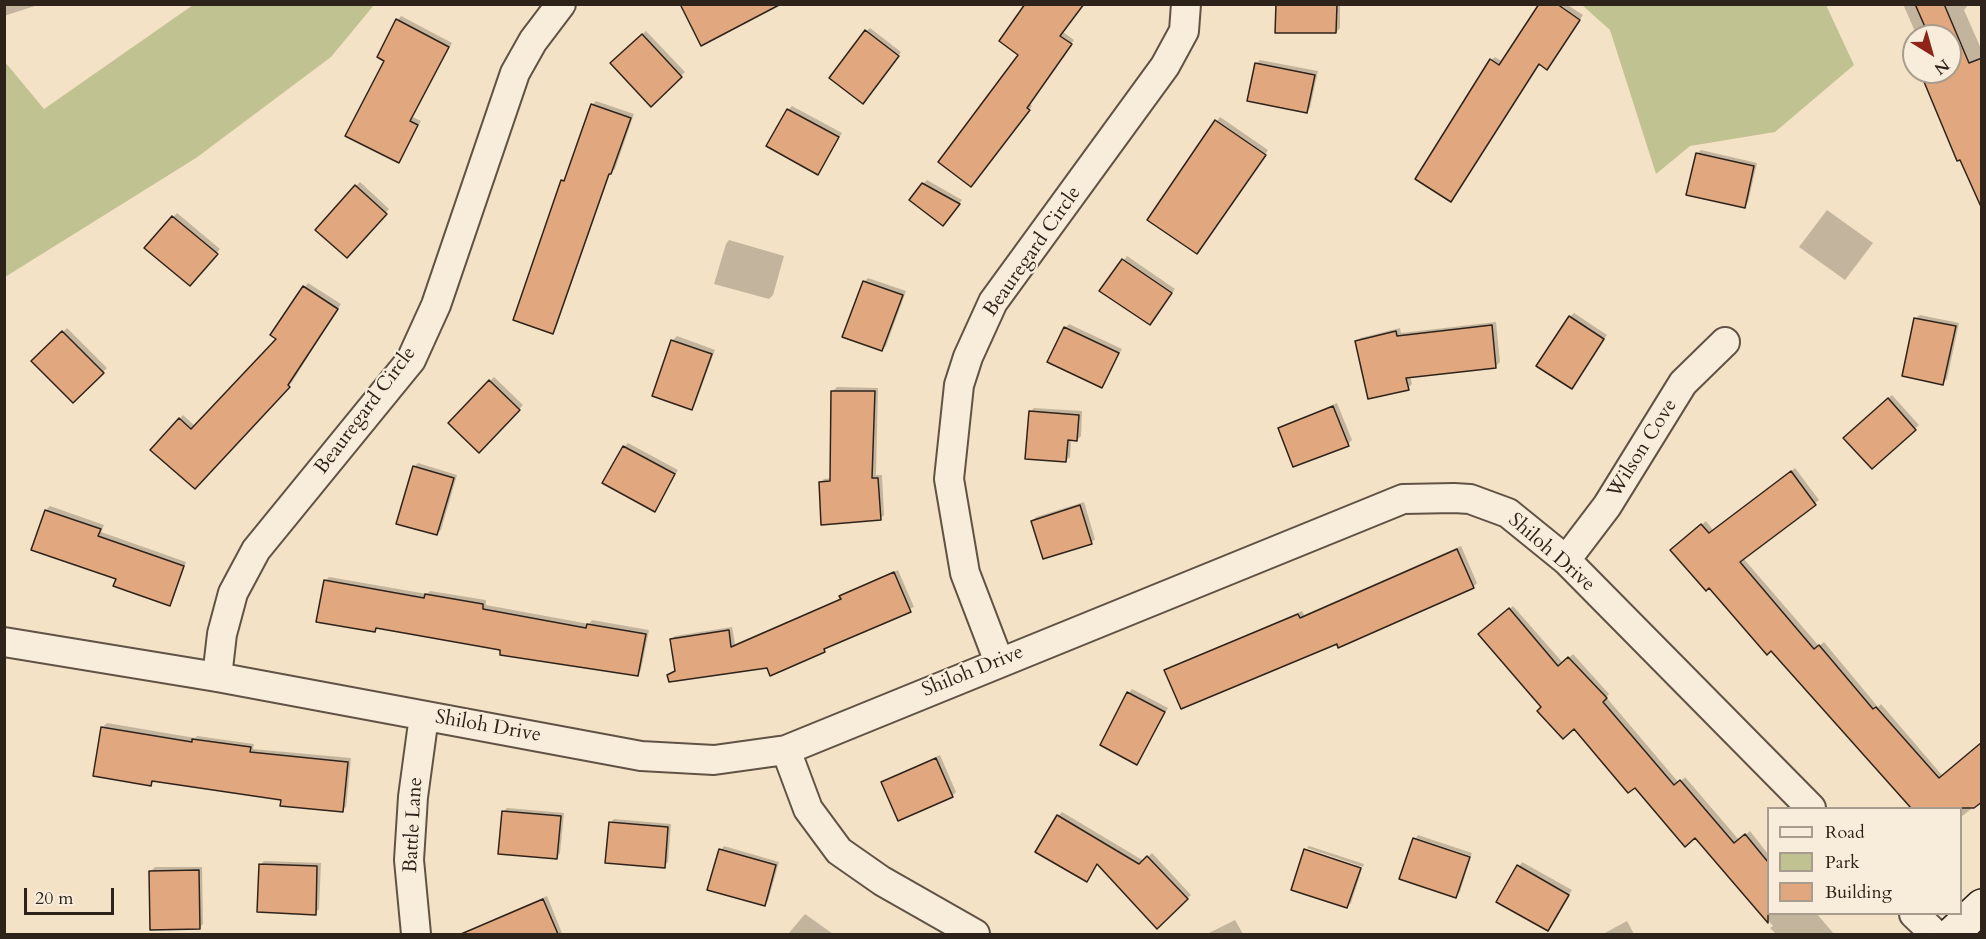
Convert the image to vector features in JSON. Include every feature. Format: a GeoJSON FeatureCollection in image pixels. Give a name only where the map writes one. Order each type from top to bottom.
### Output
{"type":"FeatureCollection","features":[{"type":"Feature","properties":{"kind":"street","name":"Beauregard Circle"},"geometry":{"type":"LineString","coordinates":[[217,677],[222,634],[233,593],[256,550],[411,360],[436,305],[514,73],[533,41],[561,4]]}},
{"type":"Feature","properties":{"kind":"street","name":"Beauregard Circle"},"geometry":{"type":"LineString","coordinates":[[999,662],[965,573],[949,479],[959,385],[968,357],[993,302],[1165,66],[1184,31],[1186,4]]}},
{"type":"Feature","properties":{"kind":"street","name":"Wilson Cove"},"geometry":{"type":"LineString","coordinates":[[1566,560],[1607,506],[1683,383],[1725,342]]}},
{"type":"Feature","properties":{"kind":"street","name":"Shiloh Drive"},"geometry":{"type":"LineString","coordinates":[[4,642],[217,677],[641,756],[714,760],[786,750],[1403,499],[1436,496],[1479,503],[1508,513],[1566,560],[1810,807]]}},
{"type":"Feature","properties":{"kind":"street","name":"Battle Lane"},"geometry":{"type":"LineString","coordinates":[[416,934],[410,860],[413,797],[424,716]]}},
{"type":"Feature","properties":{"kind":"street"},"geometry":{"type":"LineString","coordinates":[[786,750],[808,809],[839,852],[882,881],[975,934]]}},
{"type":"Feature","properties":{"kind":"street"},"geometry":{"type":"LineString","coordinates":[[1952,934],[1982,906]]}},
{"type":"Feature","properties":{"kind":"street"},"geometry":{"type":"LineString","coordinates":[[1915,915],[1935,934]]}},
{"type":"Feature","properties":{"kind":"green space"},"geometry":{"type":"Polygon","coordinates":[[[193,5],[374,5],[331,57],[196,158],[5,277],[5,62],[44,109],[193,5]]]}},
{"type":"Feature","properties":{"kind":"green space"},"geometry":{"type":"Polygon","coordinates":[[[1582,5],[1826,5],[1854,65],[1775,132],[1690,146],[1656,174],[1610,30],[1582,5]]]}},
{"type":"Feature","properties":{"kind":"building"},"geometry":{"type":"Polygon","coordinates":[[[680,4],[781,4],[701,46],[680,4]]]}},
{"type":"Feature","properties":{"kind":"building"},"geometry":{"type":"Polygon","coordinates":[[[1025,4],[1084,4],[1060,36],[1072,44],[1027,108],[1030,110],[971,187],[938,162],[1018,55],[999,41],[1025,4]]]}},
{"type":"Feature","properties":{"kind":"building"},"geometry":{"type":"Polygon","coordinates":[[[1276,4],[1337,4],[1336,33],[1275,33],[1276,4]]]}},
{"type":"Feature","properties":{"kind":"building"},"geometry":{"type":"Polygon","coordinates":[[[1539,4],[1557,4],[1580,20],[1547,70],[1539,64],[1451,202],[1415,179],[1490,59],[1499,65],[1539,4]]]}},
{"type":"Feature","properties":{"kind":"building"},"geometry":{"type":"Polygon","coordinates":[[[1915,4],[1944,4],[1952,24],[1924,24],[1915,4]]]}},
{"type":"Feature","properties":{"kind":"building"},"geometry":{"type":"Polygon","coordinates":[[[396,19],[449,47],[410,121],[418,125],[399,163],[345,136],[384,61],[377,57],[396,19]]]}},
{"type":"Feature","properties":{"kind":"building"},"geometry":{"type":"Polygon","coordinates":[[[865,30],[899,56],[863,104],[829,78],[865,30]]]}},
{"type":"Feature","properties":{"kind":"building"},"geometry":{"type":"Polygon","coordinates":[[[642,34],[682,77],[651,107],[610,63],[642,34]]]}},
{"type":"Feature","properties":{"kind":"building"},"geometry":{"type":"Polygon","coordinates":[[[1962,46],[1969,63],[1982,58],[1982,209],[1960,160],[1957,161],[1925,84],[1962,84],[1962,46]]]}},
{"type":"Feature","properties":{"kind":"building"},"geometry":{"type":"Polygon","coordinates":[[[1255,63],[1315,75],[1307,113],[1247,101],[1255,63]]]}},
{"type":"Feature","properties":{"kind":"building"},"geometry":{"type":"Polygon","coordinates":[[[591,104],[631,118],[553,334],[513,320],[561,180],[564,181],[591,104]]]}},
{"type":"Feature","properties":{"kind":"building"},"geometry":{"type":"Polygon","coordinates":[[[787,109],[839,137],[818,175],[766,146],[787,109]]]}},
{"type":"Feature","properties":{"kind":"building"},"geometry":{"type":"Polygon","coordinates":[[[1215,120],[1266,155],[1197,254],[1147,220],[1215,120]]]}},
{"type":"Feature","properties":{"kind":"building"},"geometry":{"type":"Polygon","coordinates":[[[1696,153],[1754,166],[1745,208],[1686,195],[1696,153]]]}},
{"type":"Feature","properties":{"kind":"building"},"geometry":{"type":"Polygon","coordinates":[[[922,183],[960,204],[943,226],[909,200],[922,183]]]}},
{"type":"Feature","properties":{"kind":"building"},"geometry":{"type":"Polygon","coordinates":[[[355,185],[387,214],[347,258],[315,230],[355,185]]]}},
{"type":"Feature","properties":{"kind":"building"},"geometry":{"type":"Polygon","coordinates":[[[172,216],[218,254],[190,286],[144,248],[172,216]]]}},
{"type":"Feature","properties":{"kind":"building"},"geometry":{"type":"Polygon","coordinates":[[[1122,259],[1172,293],[1150,325],[1099,291],[1122,259]]]}},
{"type":"Feature","properties":{"kind":"building"},"geometry":{"type":"Polygon","coordinates":[[[863,281],[903,295],[882,351],[842,337],[863,281]]]}},
{"type":"Feature","properties":{"kind":"building"},"geometry":{"type":"Polygon","coordinates":[[[303,286],[338,309],[288,385],[290,387],[195,489],[150,450],[179,418],[191,429],[276,339],[270,335],[303,286]]]}},
{"type":"Feature","properties":{"kind":"building"},"geometry":{"type":"Polygon","coordinates":[[[1569,316],[1604,339],[1572,389],[1536,366],[1569,316]]]}},
{"type":"Feature","properties":{"kind":"building"},"geometry":{"type":"Polygon","coordinates":[[[1914,318],[1956,326],[1943,385],[1902,376],[1914,318]]]}},
{"type":"Feature","properties":{"kind":"building"},"geometry":{"type":"Polygon","coordinates":[[[1492,325],[1496,368],[1406,378],[1409,390],[1368,399],[1355,341],[1396,331],[1397,336],[1492,325]]]}},
{"type":"Feature","properties":{"kind":"building"},"geometry":{"type":"Polygon","coordinates":[[[1064,327],[1119,353],[1102,388],[1047,362],[1064,327]]]}},
{"type":"Feature","properties":{"kind":"building"},"geometry":{"type":"Polygon","coordinates":[[[62,331],[104,373],[73,403],[31,361],[62,331]]]}},
{"type":"Feature","properties":{"kind":"building"},"geometry":{"type":"Polygon","coordinates":[[[671,340],[712,354],[692,410],[652,396],[671,340]]]}},
{"type":"Feature","properties":{"kind":"building"},"geometry":{"type":"Polygon","coordinates":[[[489,380],[520,410],[479,453],[448,423],[489,380]]]}},
{"type":"Feature","properties":{"kind":"building"},"geometry":{"type":"Polygon","coordinates":[[[831,391],[875,391],[872,478],[878,478],[881,520],[821,525],[819,482],[830,481],[831,391]]]}},
{"type":"Feature","properties":{"kind":"building"},"geometry":{"type":"Polygon","coordinates":[[[1888,398],[1916,430],[1872,469],[1843,438],[1888,398]]]}},
{"type":"Feature","properties":{"kind":"building"},"geometry":{"type":"Polygon","coordinates":[[[1333,406],[1349,446],[1293,467],[1278,428],[1333,406]]]}},
{"type":"Feature","properties":{"kind":"building"},"geometry":{"type":"Polygon","coordinates":[[[1029,411],[1079,415],[1077,441],[1068,440],[1066,462],[1025,459],[1029,411]]]}},
{"type":"Feature","properties":{"kind":"building"},"geometry":{"type":"Polygon","coordinates":[[[623,446],[675,474],[655,512],[602,483],[623,446]]]}},
{"type":"Feature","properties":{"kind":"building"},"geometry":{"type":"Polygon","coordinates":[[[413,466],[454,478],[437,535],[396,524],[413,466]]]}},
{"type":"Feature","properties":{"kind":"building"},"geometry":{"type":"Polygon","coordinates":[[[1791,471],[1816,505],[1740,562],[1814,649],[1819,645],[1873,709],[1876,707],[1939,778],[1982,742],[1982,802],[1974,808],[1910,807],[1771,651],[1767,655],[1709,588],[1706,591],[1670,550],[1701,524],[1709,533],[1791,471]]]}},
{"type":"Feature","properties":{"kind":"building"},"geometry":{"type":"Polygon","coordinates":[[[1080,505],[1092,544],[1043,559],[1031,521],[1080,505]]]}},
{"type":"Feature","properties":{"kind":"building"},"geometry":{"type":"Polygon","coordinates":[[[45,510],[101,529],[98,536],[184,566],[170,606],[113,586],[116,579],[31,550],[45,510]]]}},
{"type":"Feature","properties":{"kind":"building"},"geometry":{"type":"Polygon","coordinates":[[[1457,549],[1474,588],[1338,648],[1337,644],[1181,709],[1164,670],[1298,614],[1300,618],[1457,549]]]}},
{"type":"Feature","properties":{"kind":"building"},"geometry":{"type":"Polygon","coordinates":[[[894,572],[911,612],[824,649],[825,652],[770,676],[767,668],[669,682],[667,675],[675,671],[670,639],[729,630],[731,647],[841,599],[839,596],[894,572]]]}},
{"type":"Feature","properties":{"kind":"building"},"geometry":{"type":"Polygon","coordinates":[[[324,580],[424,598],[425,594],[483,604],[483,609],[586,628],[587,624],[646,634],[638,676],[500,655],[500,650],[376,628],[375,632],[316,622],[324,580]]]}},
{"type":"Feature","properties":{"kind":"building"},"geometry":{"type":"Polygon","coordinates":[[[1509,608],[1558,666],[1568,657],[1607,698],[1603,702],[1674,785],[1680,780],[1734,843],[1745,834],[1767,861],[1768,923],[1695,838],[1685,847],[1635,788],[1628,793],[1574,729],[1563,739],[1537,711],[1541,707],[1478,634],[1509,608]]]}},
{"type":"Feature","properties":{"kind":"building"},"geometry":{"type":"Polygon","coordinates":[[[1127,692],[1165,712],[1137,765],[1100,745],[1127,692]]]}},
{"type":"Feature","properties":{"kind":"building"},"geometry":{"type":"Polygon","coordinates":[[[101,727],[192,742],[192,739],[251,747],[250,752],[348,762],[343,812],[280,806],[281,800],[152,781],[151,786],[93,776],[101,727]]]}},
{"type":"Feature","properties":{"kind":"building"},"geometry":{"type":"Polygon","coordinates":[[[936,758],[953,797],[898,821],[881,782],[936,758]]]}},
{"type":"Feature","properties":{"kind":"building"},"geometry":{"type":"Polygon","coordinates":[[[502,811],[561,816],[557,859],[498,854],[502,811]]]}},
{"type":"Feature","properties":{"kind":"building"},"geometry":{"type":"Polygon","coordinates":[[[1057,815],[1139,864],[1147,856],[1188,899],[1157,929],[1097,864],[1087,882],[1035,852],[1057,815]]]}},
{"type":"Feature","properties":{"kind":"building"},"geometry":{"type":"Polygon","coordinates":[[[609,822],[668,827],[665,868],[605,863],[609,822]]]}},
{"type":"Feature","properties":{"kind":"building"},"geometry":{"type":"Polygon","coordinates":[[[1413,838],[1470,857],[1456,898],[1399,879],[1413,838]]]}},
{"type":"Feature","properties":{"kind":"building"},"geometry":{"type":"Polygon","coordinates":[[[719,849],[776,865],[765,906],[707,890],[719,849]]]}},
{"type":"Feature","properties":{"kind":"building"},"geometry":{"type":"Polygon","coordinates":[[[1304,849],[1361,868],[1347,908],[1291,890],[1304,849]]]}},
{"type":"Feature","properties":{"kind":"building"},"geometry":{"type":"Polygon","coordinates":[[[259,864],[317,866],[316,915],[257,912],[259,864]]]}},
{"type":"Feature","properties":{"kind":"building"},"geometry":{"type":"Polygon","coordinates":[[[1517,865],[1569,895],[1548,931],[1496,902],[1517,865]]]}},
{"type":"Feature","properties":{"kind":"building"},"geometry":{"type":"Polygon","coordinates":[[[199,870],[200,929],[150,930],[149,871],[199,870]]]}},
{"type":"Feature","properties":{"kind":"building"},"geometry":{"type":"Polygon","coordinates":[[[543,899],[558,934],[461,934],[543,899]]]}}]}
